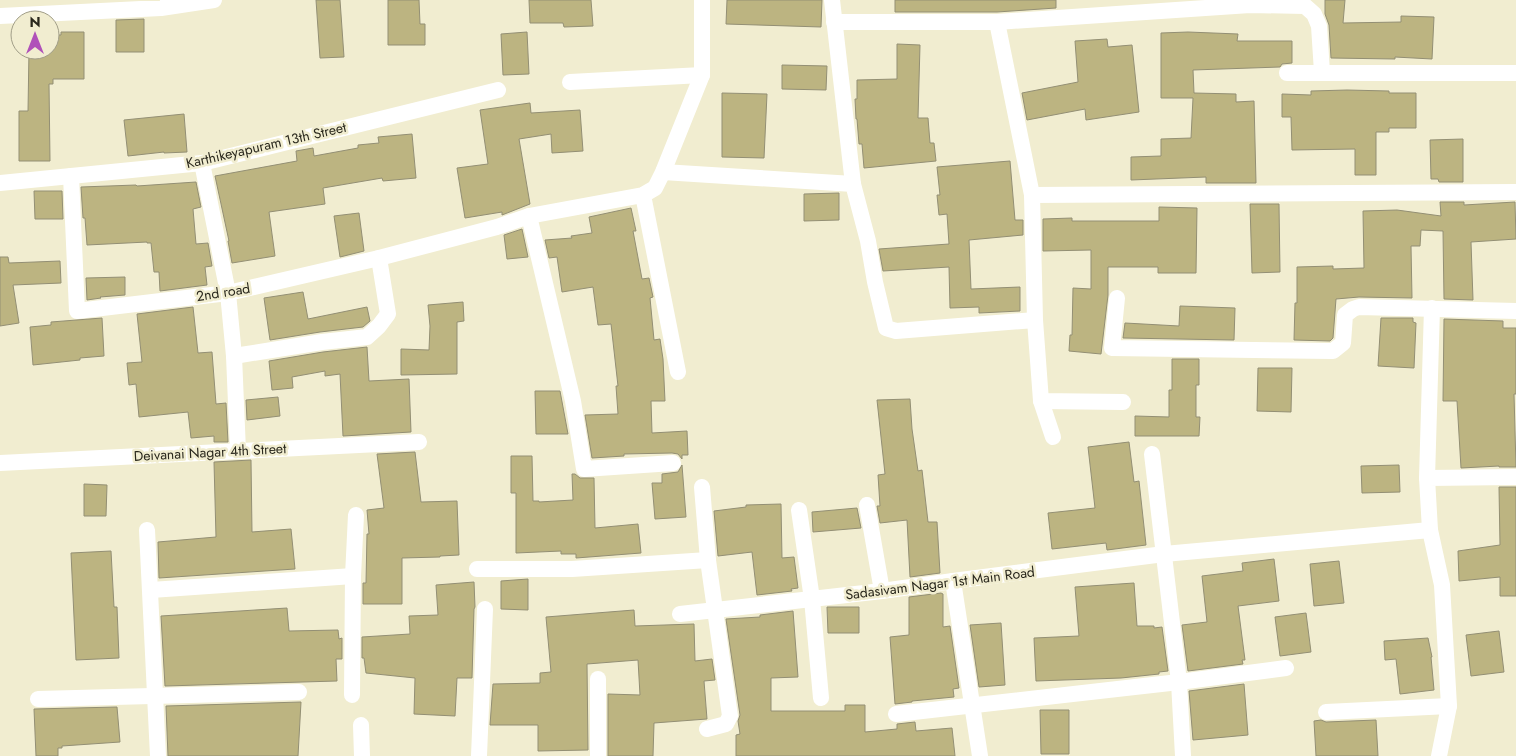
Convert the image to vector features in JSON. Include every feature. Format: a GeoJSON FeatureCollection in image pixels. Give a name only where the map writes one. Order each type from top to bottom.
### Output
{"type":"FeatureCollection","features":[{"type":"Feature","properties":{"kind":"street"},"geometry":{"type":"LineString","coordinates":[[0,16],[161,8],[213,0]]}},
{"type":"Feature","properties":{"kind":"street"},"geometry":{"type":"LineString","coordinates":[[678,372],[643,195],[655,188],[663,172],[702,75],[702,0]]}},
{"type":"Feature","properties":{"kind":"street"},"geometry":{"type":"LineString","coordinates":[[832,0],[853,184],[868,241],[886,328],[896,331],[1035,320]]}},
{"type":"Feature","properties":{"kind":"street"},"geometry":{"type":"LineString","coordinates":[[834,22],[997,22],[1250,5],[1305,6],[1314,14],[1319,26],[1322,72]]}},
{"type":"Feature","properties":{"kind":"street"},"geometry":{"type":"LineString","coordinates":[[997,22],[1032,195],[1035,320],[1040,401],[1053,436]]}},
{"type":"Feature","properties":{"kind":"street"},"geometry":{"type":"LineString","coordinates":[[1287,72],[1516,73]]}},
{"type":"Feature","properties":{"kind":"street"},"geometry":{"type":"LineString","coordinates":[[570,82],[702,75]]}},
{"type":"Feature","properties":{"kind":"street","name":"Karthikeyapuram 13th Street"},"geometry":{"type":"LineString","coordinates":[[0,183],[202,163],[498,90]]}},
{"type":"Feature","properties":{"kind":"street"},"geometry":{"type":"LineString","coordinates":[[202,163],[228,293],[234,356],[238,451]]}},
{"type":"Feature","properties":{"kind":"street"},"geometry":{"type":"LineString","coordinates":[[663,172],[853,184]]}},
{"type":"Feature","properties":{"kind":"street","name":"2nd road"},"geometry":{"type":"LineString","coordinates":[[72,176],[77,311],[228,293],[379,258],[497,227],[529,216],[643,195]]}},
{"type":"Feature","properties":{"kind":"street"},"geometry":{"type":"LineString","coordinates":[[1032,195],[1516,192]]}},
{"type":"Feature","properties":{"kind":"street"},"geometry":{"type":"LineString","coordinates":[[529,216],[573,401],[584,470],[673,463]]}},
{"type":"Feature","properties":{"kind":"street"},"geometry":{"type":"LineString","coordinates":[[234,356],[367,337],[388,314],[379,258]]}},
{"type":"Feature","properties":{"kind":"street"},"geometry":{"type":"LineString","coordinates":[[1117,298],[1112,348],[1333,351],[1343,342],[1345,315],[1359,307],[1516,311]]}},
{"type":"Feature","properties":{"kind":"street"},"geometry":{"type":"LineString","coordinates":[[1432,308],[1427,478],[1430,530],[1442,585],[1449,706],[1439,756]]}},
{"type":"Feature","properties":{"kind":"street"},"geometry":{"type":"LineString","coordinates":[[1040,401],[1123,402]]}},
{"type":"Feature","properties":{"kind":"street","name":"Deivanai Nagar 4th Street"},"geometry":{"type":"LineString","coordinates":[[0,463],[419,442]]}},
{"type":"Feature","properties":{"kind":"street"},"geometry":{"type":"LineString","coordinates":[[1152,454],[1179,682],[1183,756]]}},
{"type":"Feature","properties":{"kind":"street"},"geometry":{"type":"LineString","coordinates":[[1427,478],[1516,477]]}},
{"type":"Feature","properties":{"kind":"street"},"geometry":{"type":"LineString","coordinates":[[702,487],[708,560],[730,716],[726,724],[707,729]]}},
{"type":"Feature","properties":{"kind":"street"},"geometry":{"type":"LineString","coordinates":[[867,505],[882,591]]}},
{"type":"Feature","properties":{"kind":"street"},"geometry":{"type":"LineString","coordinates":[[799,510],[812,599],[821,698]]}},
{"type":"Feature","properties":{"kind":"street"},"geometry":{"type":"LineString","coordinates":[[352,695],[353,576],[356,515]]}},
{"type":"Feature","properties":{"kind":"street"},"geometry":{"type":"LineString","coordinates":[[148,530],[158,756]]}},
{"type":"Feature","properties":{"kind":"street","name":"Sadasivam Nagar 1st Main Road"},"geometry":{"type":"LineString","coordinates":[[680,614],[882,591],[953,580],[1164,554],[1430,530]]}},
{"type":"Feature","properties":{"kind":"street"},"geometry":{"type":"LineString","coordinates":[[477,569],[572,569],[708,560]]}},
{"type":"Feature","properties":{"kind":"street"},"geometry":{"type":"LineString","coordinates":[[151,590],[353,576]]}},
{"type":"Feature","properties":{"kind":"street"},"geometry":{"type":"LineString","coordinates":[[953,580],[980,756]]}},
{"type":"Feature","properties":{"kind":"street"},"geometry":{"type":"LineString","coordinates":[[479,756],[485,609]]}},
{"type":"Feature","properties":{"kind":"street"},"geometry":{"type":"LineString","coordinates":[[896,714],[1286,668]]}},
{"type":"Feature","properties":{"kind":"street"},"geometry":{"type":"LineString","coordinates":[[598,679],[598,756]]}},
{"type":"Feature","properties":{"kind":"street"},"geometry":{"type":"LineString","coordinates":[[38,699],[299,692]]}},
{"type":"Feature","properties":{"kind":"street"},"geometry":{"type":"LineString","coordinates":[[1326,712],[1449,706]]}},
{"type":"Feature","properties":{"kind":"street"},"geometry":{"type":"LineString","coordinates":[[361,725],[362,756]]}},
{"type":"Feature","properties":{"kind":"building"},"geometry":{"type":"Polygon","coordinates":[[[316,0],[340,0],[344,57],[320,58],[316,0]]]}},
{"type":"Feature","properties":{"kind":"building"},"geometry":{"type":"Polygon","coordinates":[[[388,0],[419,0],[420,24],[425,24],[425,45],[388,45],[388,0]]]}},
{"type":"Feature","properties":{"kind":"building"},"geometry":{"type":"Polygon","coordinates":[[[529,0],[591,0],[593,26],[564,27],[563,23],[530,23],[529,0]]]}},
{"type":"Feature","properties":{"kind":"building"},"geometry":{"type":"Polygon","coordinates":[[[727,0],[822,0],[821,27],[726,24],[727,0]]]}},
{"type":"Feature","properties":{"kind":"building"},"geometry":{"type":"Polygon","coordinates":[[[895,0],[1056,0],[1056,8],[997,12],[895,12],[895,0]]]}},
{"type":"Feature","properties":{"kind":"building"},"geometry":{"type":"Polygon","coordinates":[[[1325,0],[1345,0],[1343,23],[1401,22],[1401,16],[1434,17],[1432,59],[1395,57],[1395,59],[1331,58],[1325,0]]]}},
{"type":"Feature","properties":{"kind":"building"},"geometry":{"type":"Polygon","coordinates":[[[144,19],[144,52],[116,52],[116,20],[144,19]]]}},
{"type":"Feature","properties":{"kind":"building"},"geometry":{"type":"Polygon","coordinates":[[[61,32],[84,32],[84,79],[53,79],[53,84],[49,84],[50,161],[19,161],[19,111],[28,111],[29,60],[60,60],[61,32]]]}},
{"type":"Feature","properties":{"kind":"building"},"geometry":{"type":"Polygon","coordinates":[[[527,32],[529,74],[503,75],[501,34],[527,32]]]}},
{"type":"Feature","properties":{"kind":"building"},"geometry":{"type":"Polygon","coordinates":[[[1161,33],[1238,34],[1237,41],[1292,41],[1292,63],[1282,64],[1280,67],[1193,70],[1194,93],[1236,94],[1236,102],[1254,101],[1256,183],[1206,183],[1206,177],[1131,180],[1131,157],[1161,156],[1161,139],[1191,138],[1193,98],[1161,98],[1161,33]]]}},
{"type":"Feature","properties":{"kind":"building"},"geometry":{"type":"Polygon","coordinates":[[[1107,39],[1108,47],[1132,45],[1139,112],[1086,120],[1085,109],[1027,120],[1022,93],[1078,82],[1075,41],[1107,39]]]}},
{"type":"Feature","properties":{"kind":"building"},"geometry":{"type":"Polygon","coordinates":[[[897,44],[920,45],[918,118],[928,118],[930,143],[934,143],[936,161],[864,168],[862,144],[859,144],[856,119],[855,99],[857,99],[857,80],[897,79],[897,44]]]}},
{"type":"Feature","properties":{"kind":"building"},"geometry":{"type":"Polygon","coordinates":[[[782,65],[827,66],[826,90],[782,89],[782,65]]]}},
{"type":"Feature","properties":{"kind":"building"},"geometry":{"type":"Polygon","coordinates":[[[1347,90],[1416,93],[1416,128],[1389,128],[1389,132],[1376,132],[1376,175],[1355,175],[1355,149],[1292,150],[1291,117],[1282,117],[1282,94],[1311,95],[1311,91],[1347,90]]]}},
{"type":"Feature","properties":{"kind":"building"},"geometry":{"type":"Polygon","coordinates":[[[722,93],[767,94],[764,158],[722,157],[722,93]]]}},
{"type":"Feature","properties":{"kind":"building"},"geometry":{"type":"Polygon","coordinates":[[[530,103],[531,113],[580,110],[583,151],[552,153],[551,134],[519,139],[530,204],[502,215],[502,212],[465,218],[457,168],[488,164],[480,110],[530,103]]]}},
{"type":"Feature","properties":{"kind":"building"},"geometry":{"type":"Polygon","coordinates":[[[184,114],[187,152],[164,152],[128,156],[124,120],[184,114]]]}},
{"type":"Feature","properties":{"kind":"building"},"geometry":{"type":"Polygon","coordinates":[[[412,134],[416,178],[383,181],[382,178],[323,188],[325,204],[269,212],[275,256],[232,263],[215,176],[297,161],[296,151],[313,148],[314,156],[358,148],[358,145],[379,143],[378,137],[412,134]]]}},
{"type":"Feature","properties":{"kind":"building"},"geometry":{"type":"Polygon","coordinates":[[[1463,139],[1463,182],[1439,182],[1438,179],[1431,179],[1430,140],[1463,139]]]}},
{"type":"Feature","properties":{"kind":"building"},"geometry":{"type":"Polygon","coordinates":[[[1010,161],[1015,220],[1023,220],[1023,235],[969,240],[971,289],[1020,287],[1020,311],[979,313],[979,307],[950,308],[949,267],[883,271],[879,249],[949,244],[947,214],[939,215],[937,195],[940,195],[937,167],[1010,161]]]}},
{"type":"Feature","properties":{"kind":"building"},"geometry":{"type":"Polygon","coordinates":[[[196,182],[201,207],[193,209],[196,244],[208,243],[212,266],[205,267],[207,285],[160,291],[159,272],[154,272],[151,243],[87,245],[81,187],[196,182]]]}},
{"type":"Feature","properties":{"kind":"building"},"geometry":{"type":"Polygon","coordinates":[[[34,191],[62,191],[63,219],[35,219],[34,191]]]}},
{"type":"Feature","properties":{"kind":"building"},"geometry":{"type":"Polygon","coordinates":[[[839,193],[839,220],[804,221],[804,194],[839,193]]]}},
{"type":"Feature","properties":{"kind":"building"},"geometry":{"type":"Polygon","coordinates":[[[1440,202],[1464,202],[1464,205],[1515,202],[1516,239],[1471,242],[1473,300],[1444,299],[1443,231],[1421,230],[1420,246],[1411,246],[1412,298],[1359,297],[1336,299],[1333,338],[1330,341],[1294,340],[1297,267],[1333,266],[1333,269],[1364,268],[1363,211],[1397,210],[1441,216],[1440,202]]]}},
{"type":"Feature","properties":{"kind":"building"},"geometry":{"type":"Polygon","coordinates":[[[1250,204],[1279,204],[1280,272],[1252,273],[1250,204]]]}},
{"type":"Feature","properties":{"kind":"building"},"geometry":{"type":"Polygon","coordinates":[[[1159,207],[1197,208],[1196,273],[1158,273],[1158,267],[1108,267],[1108,295],[1101,354],[1069,351],[1070,335],[1072,335],[1073,288],[1091,289],[1091,250],[1043,251],[1043,219],[1159,221],[1159,207]]]}},
{"type":"Feature","properties":{"kind":"building"},"geometry":{"type":"Polygon","coordinates":[[[631,208],[636,231],[633,231],[642,279],[649,278],[653,297],[650,298],[654,340],[660,339],[663,359],[665,401],[651,401],[652,433],[687,431],[688,455],[682,455],[682,459],[678,454],[672,453],[624,454],[624,456],[592,458],[585,415],[618,414],[616,386],[618,386],[611,324],[598,325],[593,287],[562,292],[557,257],[549,258],[545,240],[572,238],[571,236],[592,233],[589,217],[631,208]]]}},
{"type":"Feature","properties":{"kind":"building"},"geometry":{"type":"Polygon","coordinates":[[[359,213],[364,251],[340,257],[334,216],[359,213]]]}},
{"type":"Feature","properties":{"kind":"building"},"geometry":{"type":"Polygon","coordinates":[[[522,229],[528,257],[507,259],[504,235],[522,229]]]}},
{"type":"Feature","properties":{"kind":"building"},"geometry":{"type":"Polygon","coordinates":[[[0,257],[8,257],[9,263],[60,261],[61,283],[13,285],[19,323],[0,326],[0,257]]]}},
{"type":"Feature","properties":{"kind":"building"},"geometry":{"type":"Polygon","coordinates":[[[125,277],[125,295],[87,300],[86,278],[125,277]]]}},
{"type":"Feature","properties":{"kind":"building"},"geometry":{"type":"Polygon","coordinates":[[[303,292],[308,319],[367,307],[370,321],[363,327],[270,340],[264,298],[303,292]]]}},
{"type":"Feature","properties":{"kind":"building"},"geometry":{"type":"Polygon","coordinates":[[[463,302],[464,321],[457,322],[457,374],[401,375],[401,349],[429,350],[430,326],[428,305],[463,302]]]}},
{"type":"Feature","properties":{"kind":"building"},"geometry":{"type":"Polygon","coordinates":[[[1180,306],[1235,308],[1234,340],[1123,338],[1125,323],[1179,326],[1180,306]]]}},
{"type":"Feature","properties":{"kind":"building"},"geometry":{"type":"Polygon","coordinates":[[[193,307],[198,353],[212,352],[216,404],[226,403],[228,442],[214,442],[214,436],[191,438],[188,412],[139,417],[136,384],[129,385],[127,363],[142,362],[137,314],[193,307]]]}},
{"type":"Feature","properties":{"kind":"building"},"geometry":{"type":"Polygon","coordinates":[[[102,318],[104,356],[33,365],[30,327],[51,325],[51,322],[102,318]]]}},
{"type":"Feature","properties":{"kind":"building"},"geometry":{"type":"Polygon","coordinates":[[[1381,318],[1413,318],[1413,322],[1416,323],[1414,368],[1378,366],[1381,318]]]}},
{"type":"Feature","properties":{"kind":"building"},"geometry":{"type":"Polygon","coordinates":[[[1444,319],[1503,321],[1503,328],[1516,328],[1516,394],[1514,394],[1516,467],[1461,468],[1457,401],[1443,401],[1444,319]]]}},
{"type":"Feature","properties":{"kind":"building"},"geometry":{"type":"Polygon","coordinates":[[[367,347],[369,381],[409,379],[411,432],[343,436],[340,374],[325,376],[325,371],[292,377],[293,388],[272,390],[269,361],[367,347]]]}},
{"type":"Feature","properties":{"kind":"building"},"geometry":{"type":"Polygon","coordinates":[[[1172,359],[1199,359],[1199,385],[1196,385],[1196,417],[1200,417],[1199,436],[1135,436],[1135,416],[1169,417],[1169,390],[1172,390],[1172,359]]]}},
{"type":"Feature","properties":{"kind":"building"},"geometry":{"type":"Polygon","coordinates":[[[1258,368],[1292,368],[1291,412],[1257,411],[1258,368]]]}},
{"type":"Feature","properties":{"kind":"building"},"geometry":{"type":"Polygon","coordinates":[[[535,391],[560,391],[568,434],[536,434],[535,391]]]}},
{"type":"Feature","properties":{"kind":"building"},"geometry":{"type":"Polygon","coordinates":[[[278,397],[280,416],[247,420],[246,400],[278,397]]]}},
{"type":"Feature","properties":{"kind":"building"},"geometry":{"type":"Polygon","coordinates":[[[910,399],[918,471],[922,470],[928,522],[937,522],[940,573],[910,577],[907,520],[880,523],[877,506],[880,506],[878,475],[885,474],[877,400],[910,399]]]}},
{"type":"Feature","properties":{"kind":"building"},"geometry":{"type":"Polygon","coordinates":[[[1129,442],[1134,482],[1139,481],[1146,545],[1107,550],[1106,543],[1052,549],[1048,513],[1095,508],[1088,447],[1129,442]]]}},
{"type":"Feature","properties":{"kind":"building"},"geometry":{"type":"Polygon","coordinates":[[[415,452],[421,502],[457,501],[459,555],[402,558],[402,604],[363,604],[363,583],[366,583],[367,534],[369,534],[367,510],[384,508],[377,454],[415,452]]]}},
{"type":"Feature","properties":{"kind":"building"},"geometry":{"type":"Polygon","coordinates":[[[511,456],[532,456],[533,501],[573,500],[572,474],[580,478],[594,478],[595,528],[638,524],[641,553],[576,558],[576,554],[561,554],[561,551],[516,553],[516,493],[511,493],[511,456]]]}},
{"type":"Feature","properties":{"kind":"building"},"geometry":{"type":"Polygon","coordinates":[[[251,460],[252,532],[291,529],[295,569],[159,578],[158,542],[216,537],[214,462],[251,460]]]}},
{"type":"Feature","properties":{"kind":"building"},"geometry":{"type":"Polygon","coordinates":[[[682,465],[686,517],[655,519],[652,483],[662,483],[662,474],[678,472],[682,465]]]}},
{"type":"Feature","properties":{"kind":"building"},"geometry":{"type":"Polygon","coordinates":[[[1399,465],[1400,492],[1362,493],[1361,466],[1399,465]]]}},
{"type":"Feature","properties":{"kind":"building"},"geometry":{"type":"Polygon","coordinates":[[[84,484],[107,485],[106,516],[84,516],[84,484]]]}},
{"type":"Feature","properties":{"kind":"building"},"geometry":{"type":"Polygon","coordinates":[[[1499,487],[1516,487],[1516,596],[1500,596],[1500,577],[1459,581],[1458,551],[1500,545],[1499,487]]]}},
{"type":"Feature","properties":{"kind":"building"},"geometry":{"type":"Polygon","coordinates":[[[781,504],[782,558],[794,557],[798,588],[791,589],[792,591],[757,595],[752,552],[718,556],[714,511],[746,507],[746,505],[781,504]]]}},
{"type":"Feature","properties":{"kind":"building"},"geometry":{"type":"Polygon","coordinates":[[[857,508],[861,528],[813,532],[812,512],[857,508]]]}},
{"type":"Feature","properties":{"kind":"building"},"geometry":{"type":"Polygon","coordinates":[[[111,551],[114,607],[117,607],[119,658],[76,660],[71,553],[111,551]]]}},
{"type":"Feature","properties":{"kind":"building"},"geometry":{"type":"Polygon","coordinates":[[[1274,559],[1279,601],[1238,606],[1245,660],[1242,660],[1243,664],[1188,671],[1182,625],[1207,622],[1202,576],[1243,571],[1242,563],[1274,559]]]}},
{"type":"Feature","properties":{"kind":"building"},"geometry":{"type":"Polygon","coordinates":[[[1339,561],[1344,603],[1314,606],[1310,564],[1339,561]]]}},
{"type":"Feature","properties":{"kind":"building"},"geometry":{"type":"Polygon","coordinates":[[[528,579],[528,610],[501,609],[501,581],[528,579]]]}},
{"type":"Feature","properties":{"kind":"building"},"geometry":{"type":"Polygon","coordinates":[[[474,582],[475,607],[472,678],[457,678],[455,716],[414,714],[415,678],[366,673],[364,658],[362,658],[362,637],[410,634],[409,616],[438,615],[436,585],[474,582]]]}},
{"type":"Feature","properties":{"kind":"building"},"geometry":{"type":"Polygon","coordinates":[[[1134,583],[1137,626],[1162,627],[1168,671],[1159,672],[1159,674],[1121,678],[1036,681],[1034,638],[1079,636],[1075,587],[1134,583]]]}},
{"type":"Feature","properties":{"kind":"building"},"geometry":{"type":"Polygon","coordinates":[[[943,594],[943,627],[950,626],[959,688],[953,689],[954,697],[895,704],[890,637],[909,635],[909,597],[943,594]]]}},
{"type":"Feature","properties":{"kind":"building"},"geometry":{"type":"Polygon","coordinates":[[[827,607],[859,607],[859,633],[828,633],[827,607]]]}},
{"type":"Feature","properties":{"kind":"building"},"geometry":{"type":"Polygon","coordinates":[[[287,608],[289,631],[338,630],[339,639],[342,638],[342,659],[336,659],[337,681],[165,686],[161,616],[287,608]]]}},
{"type":"Feature","properties":{"kind":"building"},"geometry":{"type":"Polygon","coordinates":[[[634,610],[635,626],[694,624],[695,661],[712,659],[715,680],[704,681],[707,719],[654,723],[653,756],[608,756],[608,694],[640,695],[638,660],[587,664],[588,750],[538,751],[538,725],[490,725],[493,684],[540,683],[540,673],[551,672],[546,617],[634,610]]]}},
{"type":"Feature","properties":{"kind":"building"},"geometry":{"type":"Polygon","coordinates":[[[793,611],[798,677],[771,678],[771,711],[845,711],[845,705],[865,705],[865,732],[897,729],[897,724],[915,722],[916,731],[952,728],[955,756],[736,756],[736,735],[740,734],[738,721],[740,715],[726,619],[760,617],[760,615],[793,611]]]}},
{"type":"Feature","properties":{"kind":"building"},"geometry":{"type":"Polygon","coordinates":[[[1306,613],[1311,652],[1280,656],[1275,617],[1306,613]]]}},
{"type":"Feature","properties":{"kind":"building"},"geometry":{"type":"Polygon","coordinates":[[[1001,623],[1005,685],[979,687],[970,625],[1001,623]]]}},
{"type":"Feature","properties":{"kind":"building"},"geometry":{"type":"Polygon","coordinates":[[[1499,631],[1504,672],[1471,676],[1466,635],[1499,631]]]}},
{"type":"Feature","properties":{"kind":"building"},"geometry":{"type":"Polygon","coordinates":[[[1428,638],[1432,657],[1434,690],[1400,694],[1396,659],[1385,660],[1384,641],[1428,638]]]}},
{"type":"Feature","properties":{"kind":"building"},"geometry":{"type":"Polygon","coordinates":[[[1244,684],[1248,735],[1193,740],[1189,691],[1244,684]]]}},
{"type":"Feature","properties":{"kind":"building"},"geometry":{"type":"Polygon","coordinates":[[[301,702],[298,756],[168,756],[166,706],[301,702]]]}},
{"type":"Feature","properties":{"kind":"building"},"geometry":{"type":"Polygon","coordinates":[[[117,707],[120,742],[62,746],[62,748],[58,748],[58,756],[36,756],[34,709],[117,707]]]}},
{"type":"Feature","properties":{"kind":"building"},"geometry":{"type":"Polygon","coordinates":[[[1040,710],[1069,710],[1069,754],[1041,754],[1040,710]]]}},
{"type":"Feature","properties":{"kind":"building"},"geometry":{"type":"Polygon","coordinates":[[[1321,720],[1326,722],[1376,720],[1378,756],[1316,756],[1314,721],[1321,720]]]}}]}
